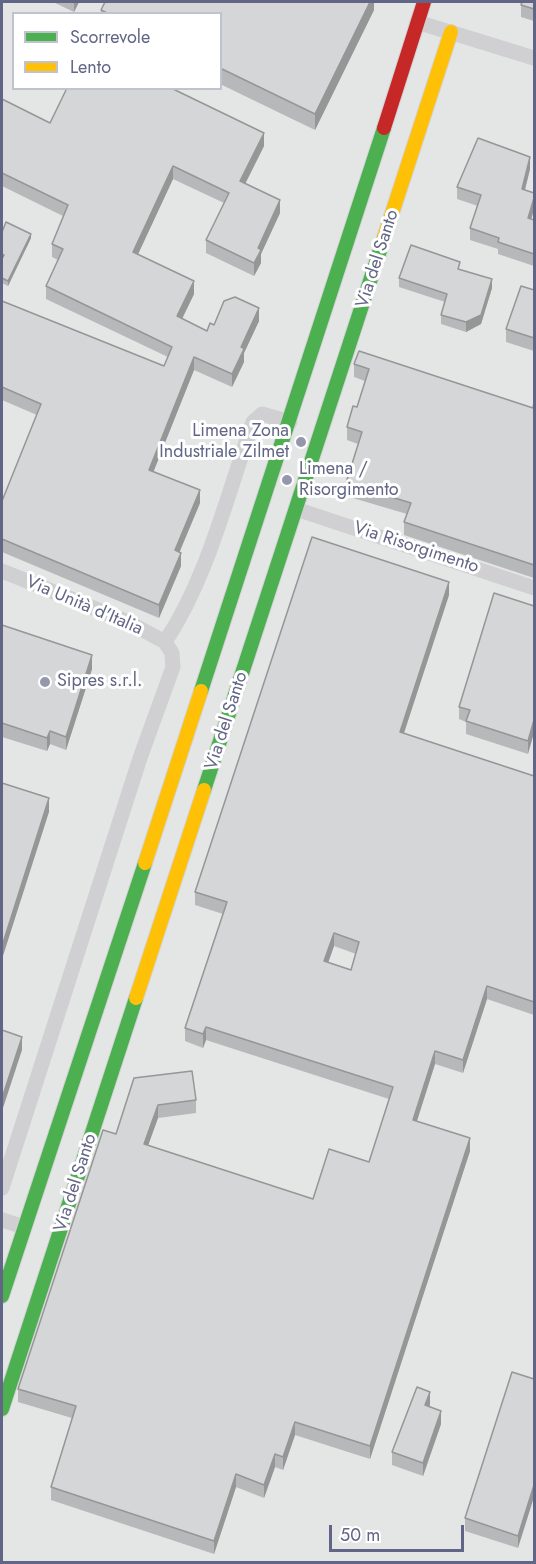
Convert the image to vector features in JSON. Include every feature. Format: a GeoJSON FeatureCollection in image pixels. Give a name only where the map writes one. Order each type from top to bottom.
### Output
{"type":"FeatureCollection","features":[{"type":"Feature","properties":{"kind":"street"},"geometry":{"type":"LineString","coordinates":[[2,1296],[290,422],[424,2]]}},
{"type":"Feature","properties":{"kind":"street"},"geometry":{"type":"LineString","coordinates":[[417,22],[534,58]]}},
{"type":"Feature","properties":{"kind":"street","name":"Via del Santo"},"geometry":{"type":"LineString","coordinates":[[2,1409],[451,32]]}},
{"type":"Feature","properties":{"kind":"street"},"geometry":{"type":"LineString","coordinates":[[2,1188],[140,758],[173,667],[172,653],[165,642],[177,624],[203,569],[253,422],[262,414],[290,422]]}},
{"type":"Feature","properties":{"kind":"street","name":"Via Risorgimento"},"geometry":{"type":"LineString","coordinates":[[296,509],[534,588]]}},
{"type":"Feature","properties":{"kind":"street","name":"Via Unità d'Italia"},"geometry":{"type":"LineString","coordinates":[[2,571],[128,622],[165,642]]}},
{"type":"Feature","properties":{"kind":"street","name":"Via del Santo"},"geometry":{"type":"LineString","coordinates":[[2,1220],[24,1227]]}},
{"type":"Feature","properties":{"kind":"shaded area"},"geometry":{"type":"Polygon","coordinates":[[[2,2],[534,2],[534,1562],[2,1562],[2,2]]]}},
{"type":"Feature","properties":{"kind":"building"},"geometry":{"type":"Polygon","coordinates":[[[105,2],[370,2],[315,114],[222,69],[222,12],[105,12],[101,10],[105,2]]]}},
{"type":"Feature","properties":{"kind":"building"},"geometry":{"type":"Polygon","coordinates":[[[522,2],[534,2],[534,9],[521,5],[522,2]]]}},
{"type":"Feature","properties":{"kind":"building"},"geometry":{"type":"Polygon","coordinates":[[[66,90],[175,90],[264,133],[240,181],[280,200],[258,248],[261,250],[254,263],[206,240],[229,193],[173,166],[133,252],[194,281],[177,316],[207,331],[210,323],[214,325],[224,301],[235,297],[259,308],[241,347],[244,349],[232,374],[194,357],[149,470],[200,490],[175,550],[181,553],[159,605],[2,539],[2,501],[41,404],[2,387],[2,301],[164,366],[172,347],[46,286],[63,249],[52,244],[68,205],[2,173],[2,99],[50,123],[66,90]]]}},
{"type":"Feature","properties":{"kind":"building"},"geometry":{"type":"Polygon","coordinates":[[[478,138],[530,157],[522,189],[534,193],[528,218],[534,220],[534,254],[498,242],[499,238],[470,228],[481,195],[457,187],[478,138]]]}},
{"type":"Feature","properties":{"kind":"building"},"geometry":{"type":"Polygon","coordinates":[[[6,222],[31,234],[8,281],[2,278],[4,255],[2,254],[2,232],[6,222]]]}},
{"type":"Feature","properties":{"kind":"building"},"geometry":{"type":"Polygon","coordinates":[[[411,245],[460,262],[458,269],[492,279],[481,315],[466,322],[441,315],[447,294],[399,278],[411,245]]]}},
{"type":"Feature","properties":{"kind":"building"},"geometry":{"type":"Polygon","coordinates":[[[521,286],[534,290],[534,338],[506,329],[521,286]]]}},
{"type":"Feature","properties":{"kind":"building"},"geometry":{"type":"Polygon","coordinates":[[[359,351],[533,408],[534,402],[534,565],[404,522],[411,503],[346,483],[362,432],[347,427],[353,406],[357,407],[369,369],[354,364],[359,351]]]}},
{"type":"Feature","properties":{"kind":"building"},"geometry":{"type":"Polygon","coordinates":[[[312,537],[449,582],[400,732],[534,776],[534,1002],[487,986],[463,1060],[435,1051],[413,1120],[470,1138],[370,1446],[295,1422],[283,1457],[275,1454],[264,1485],[236,1474],[214,1541],[51,1487],[76,1406],[18,1389],[103,1130],[116,1134],[134,1078],[192,1071],[196,1100],[158,1105],[144,1144],[313,1199],[329,1149],[369,1162],[393,1087],[206,1027],[203,1034],[185,1028],[227,902],[195,892],[312,537]],[[334,933],[324,961],[351,970],[359,942],[334,933]]]}},
{"type":"Feature","properties":{"kind":"building"},"geometry":{"type":"Polygon","coordinates":[[[494,593],[534,606],[534,720],[528,741],[466,721],[470,710],[459,707],[494,593]]]}},
{"type":"Feature","properties":{"kind":"building","name":"Sipres s.r.l."},"geometry":{"type":"Polygon","coordinates":[[[2,625],[92,655],[66,737],[50,731],[47,738],[2,723],[2,625]]]}},
{"type":"Feature","properties":{"kind":"building"},"geometry":{"type":"Polygon","coordinates":[[[2,783],[49,798],[2,946],[2,783]]]}},
{"type":"Feature","properties":{"kind":"building"},"geometry":{"type":"Polygon","coordinates":[[[2,1030],[22,1037],[2,1098],[2,1030]]]}},
{"type":"Feature","properties":{"kind":"building"},"geometry":{"type":"Polygon","coordinates":[[[512,1372],[534,1379],[534,1485],[518,1536],[465,1518],[512,1372]]]}},
{"type":"Feature","properties":{"kind":"building"},"geometry":{"type":"Polygon","coordinates":[[[417,1387],[430,1392],[425,1405],[441,1411],[423,1463],[392,1452],[417,1387]]]}},
{"type":"Feature","properties":{"kind":"traffic: fast"},"geometry":{"type":"LineString","coordinates":[[201,691],[384,128]]}},
{"type":"Feature","properties":{"kind":"traffic: fast"},"geometry":{"type":"LineString","coordinates":[[204,790],[384,238]]}},
{"type":"Feature","properties":{"kind":"traffic: fast"},"geometry":{"type":"LineString","coordinates":[[2,1296],[145,863]]}},
{"type":"Feature","properties":{"kind":"traffic: fast"},"geometry":{"type":"LineString","coordinates":[[2,1409],[136,998]]}},
{"type":"Feature","properties":{"kind":"traffic: slow"},"geometry":{"type":"LineString","coordinates":[[384,238],[451,32]]}},
{"type":"Feature","properties":{"kind":"traffic: slow"},"geometry":{"type":"LineString","coordinates":[[145,863],[201,691]]}},
{"type":"Feature","properties":{"kind":"traffic: slow"},"geometry":{"type":"LineString","coordinates":[[136,998],[204,790]]}},
{"type":"Feature","properties":{"kind":"traffic: jam"},"geometry":{"type":"LineString","coordinates":[[384,128],[424,2]]}},
{"type":"Feature","properties":{"kind":"place","name":"Limena Zona Industriale Zilmet"},"geometry":{"type":"Point","coordinates":[301,442]}},
{"type":"Feature","properties":{"kind":"place","name":"Limena / Risorgimento"},"geometry":{"type":"Point","coordinates":[287,480]}},
{"type":"Feature","properties":{"kind":"place","name":"Sipres s.r.l."},"geometry":{"type":"Point","coordinates":[45,682]}}]}
